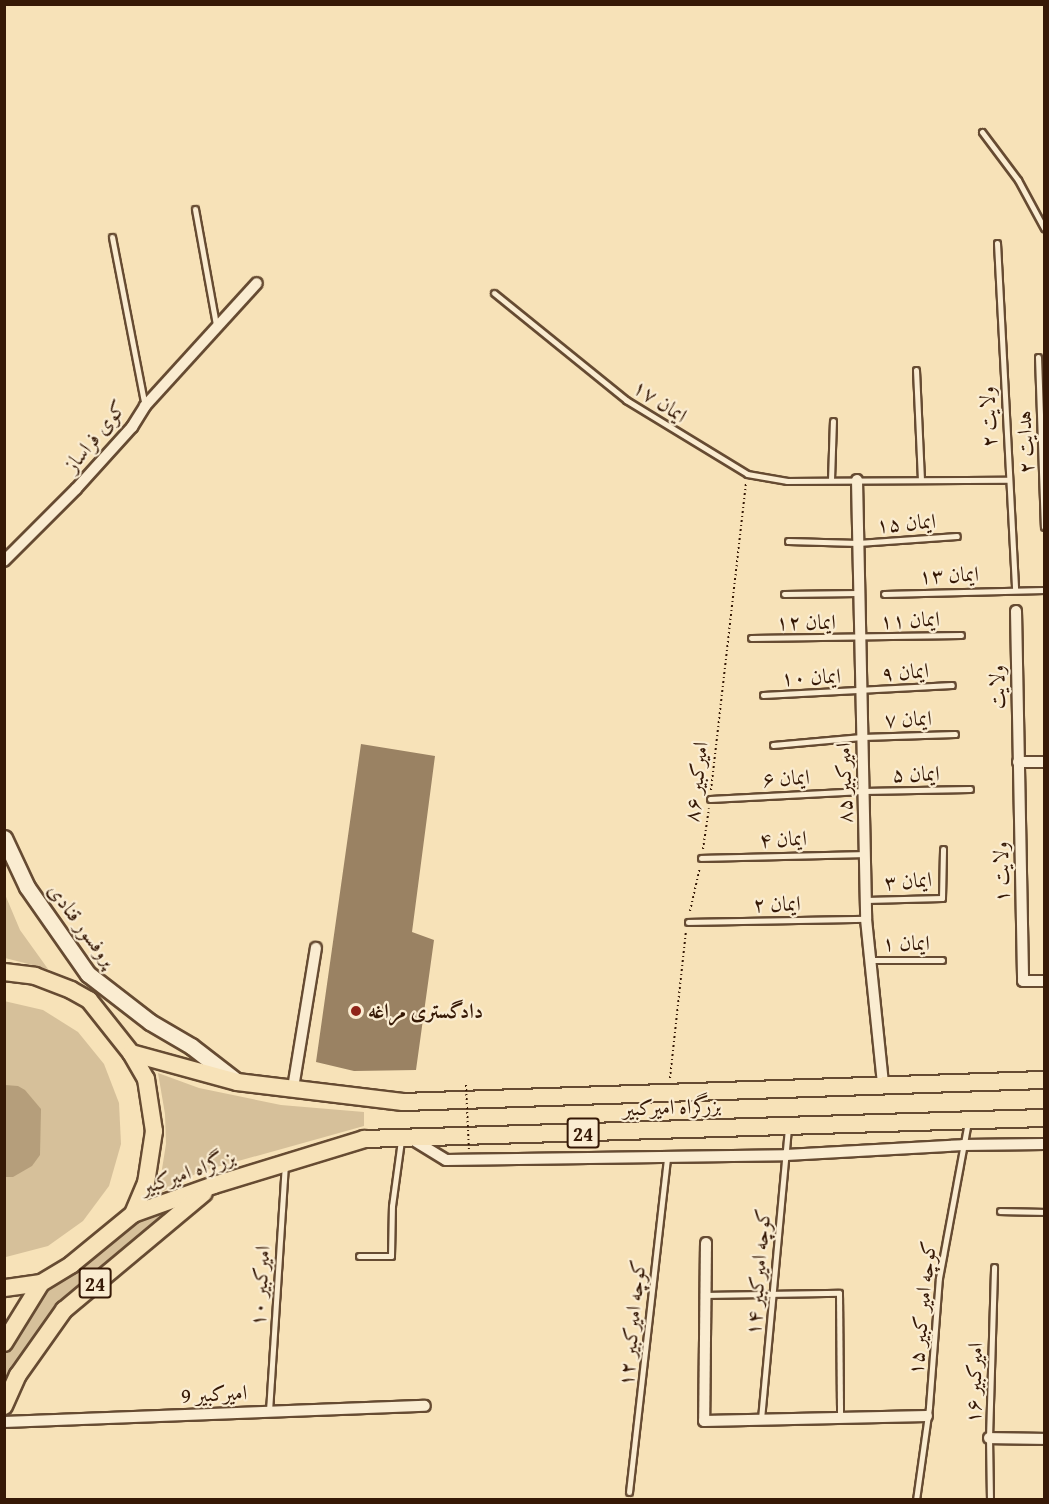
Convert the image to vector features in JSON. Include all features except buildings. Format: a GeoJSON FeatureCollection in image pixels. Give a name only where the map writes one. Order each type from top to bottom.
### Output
{"type":"FeatureCollection","features":[{"type":"Feature","properties":{"kind":"main road","name":"پروفسور قنادی"},"geometry":{"type":"LineString","coordinates":[[4,838],[27,887],[88,974],[150,1022],[191,1046],[237,1082]]}},
{"type":"Feature","properties":{"kind":"main road","name":"24"},"geometry":{"type":"LineString","coordinates":[[4,972],[35,976],[71,990],[89,1000],[131,1053],[146,1079],[154,1131],[146,1183],[133,1214],[71,1265],[41,1283],[4,1288]]}},
{"type":"Feature","properties":{"kind":"main road","name":"بزرگراه امیرکبیر"},"geometry":{"type":"LineString","coordinates":[[131,1053],[237,1082],[403,1102],[1044,1080]]}},
{"type":"Feature","properties":{"kind":"main road","name":"بزرگراه امیرکبیر"},"geometry":{"type":"LineString","coordinates":[[133,1214],[214,1185],[364,1140],[1044,1118]]}},
{"type":"Feature","properties":{"kind":"main road","name":"24"},"geometry":{"type":"LineString","coordinates":[[4,1406],[18,1375],[64,1310],[214,1185]]}},
{"type":"Feature","properties":{"kind":"main road"},"geometry":{"type":"LineString","coordinates":[[4,1343],[41,1283]]}},
{"type":"Feature","properties":{"kind":"street"},"geometry":{"type":"LineString","coordinates":[[145,406],[256,283]]}},
{"type":"Feature","properties":{"kind":"street","name":"کوی فراساز"},"geometry":{"type":"LineString","coordinates":[[4,561],[100,463],[132,427],[145,406]]}},
{"type":"Feature","properties":{"kind":"street","name":"امیرکبیر ۸۵"},"geometry":{"type":"LineString","coordinates":[[858,480],[858,594],[866,919],[883,1084]]}},
{"type":"Feature","properties":{"kind":"street","name":"ولایت"},"geometry":{"type":"LineString","coordinates":[[1016,611],[1018,762]]}},
{"type":"Feature","properties":{"kind":"street"},"geometry":{"type":"LineString","coordinates":[[1018,762],[1044,762]]}},
{"type":"Feature","properties":{"kind":"street","name":"ولایت ۱"},"geometry":{"type":"LineString","coordinates":[[1018,762],[1023,981],[1044,981]]}},
{"type":"Feature","properties":{"kind":"street"},"geometry":{"type":"LineString","coordinates":[[293,1088],[316,948]]}},
{"type":"Feature","properties":{"kind":"street"},"geometry":{"type":"LineString","coordinates":[[406,1138],[446,1160],[786,1155],[963,1145],[1044,1144]]}},
{"type":"Feature","properties":{"kind":"street"},"geometry":{"type":"LineString","coordinates":[[706,1243],[704,1421],[927,1416]]}},
{"type":"Feature","properties":{"kind":"street","name":"امیرکبیر 9"},"geometry":{"type":"LineString","coordinates":[[4,1422],[424,1406]]}},
{"type":"Feature","properties":{"kind":"street"},"geometry":{"type":"LineString","coordinates":[[988,1438],[1044,1439]]}},
{"type":"Feature","properties":{"kind":"lane"},"geometry":{"type":"LineString","coordinates":[[982,132],[1018,180],[1044,228]]}},
{"type":"Feature","properties":{"kind":"lane"},"geometry":{"type":"LineString","coordinates":[[195,209],[217,327]]}},
{"type":"Feature","properties":{"kind":"lane","name":"کوی فراساز"},"geometry":{"type":"LineString","coordinates":[[112,237],[145,406]]}},
{"type":"Feature","properties":{"kind":"lane","name":"ولایت ۲"},"geometry":{"type":"LineString","coordinates":[[997,243],[1015,590]]}},
{"type":"Feature","properties":{"kind":"lane","name":"ایمان ۱۷"},"geometry":{"type":"LineString","coordinates":[[494,293],[626,400],[747,474],[787,482],[1008,480]]}},
{"type":"Feature","properties":{"kind":"lane","name":"هدایت ۲"},"geometry":{"type":"LineString","coordinates":[[1038,357],[1044,526]]}},
{"type":"Feature","properties":{"kind":"lane"},"geometry":{"type":"LineString","coordinates":[[916,370],[921,480]]}},
{"type":"Feature","properties":{"kind":"lane"},"geometry":{"type":"LineString","coordinates":[[831,480],[833,421]]}},
{"type":"Feature","properties":{"kind":"lane","name":"ایمان ۱۵"},"geometry":{"type":"LineString","coordinates":[[788,541],[858,543],[957,536]]}},
{"type":"Feature","properties":{"kind":"lane","name":"ایمان ۱۳"},"geometry":{"type":"LineString","coordinates":[[884,594],[1044,590]]}},
{"type":"Feature","properties":{"kind":"lane"},"geometry":{"type":"LineString","coordinates":[[784,594],[858,594]]}},
{"type":"Feature","properties":{"kind":"lane","name":"ایمان ۱۱"},"geometry":{"type":"LineString","coordinates":[[860,639],[962,635]]}},
{"type":"Feature","properties":{"kind":"lane","name":"ایمان ۱۲"},"geometry":{"type":"LineString","coordinates":[[752,638],[860,639]]}},
{"type":"Feature","properties":{"kind":"lane","name":"ایمان ۹"},"geometry":{"type":"LineString","coordinates":[[860,691],[952,685]]}},
{"type":"Feature","properties":{"kind":"lane","name":"ایمان ۱۰"},"geometry":{"type":"LineString","coordinates":[[763,695],[860,691]]}},
{"type":"Feature","properties":{"kind":"lane","name":"ایمان ۷"},"geometry":{"type":"LineString","coordinates":[[773,745],[862,737],[955,734]]}},
{"type":"Feature","properties":{"kind":"lane","name":"ایمان ۵"},"geometry":{"type":"LineString","coordinates":[[863,791],[970,789]]}},
{"type":"Feature","properties":{"kind":"lane","name":"ایمان ۶"},"geometry":{"type":"LineString","coordinates":[[710,799],[863,791]]}},
{"type":"Feature","properties":{"kind":"lane","name":"ایمان ۳"},"geometry":{"type":"LineString","coordinates":[[866,900],[942,897],[943,849]]}},
{"type":"Feature","properties":{"kind":"lane","name":"ایمان ۴"},"geometry":{"type":"LineString","coordinates":[[702,858],[865,854]]}},
{"type":"Feature","properties":{"kind":"lane","name":"ایمان ۲"},"geometry":{"type":"LineString","coordinates":[[688,921],[866,919]]}},
{"type":"Feature","properties":{"kind":"lane","name":"ایمان ۱"},"geometry":{"type":"LineString","coordinates":[[870,960],[942,960]]}},
{"type":"Feature","properties":{"kind":"lane","name":"کوچه امیر کبیر ۱۵"},"geometry":{"type":"LineString","coordinates":[[916,1500],[927,1416],[939,1278],[968,1121]]}},
{"type":"Feature","properties":{"kind":"lane","name":"کوچه امیرکبیر ۱۴"},"geometry":{"type":"LineString","coordinates":[[760,1420],[788,1126]]}},
{"type":"Feature","properties":{"kind":"lane"},"geometry":{"type":"LineString","coordinates":[[359,1256],[391,1256],[392,1206],[406,1138]]}},
{"type":"Feature","properties":{"kind":"lane","name":"کوچه امیرکبیر ۱۲"},"geometry":{"type":"LineString","coordinates":[[629,1492],[667,1157]]}},
{"type":"Feature","properties":{"kind":"lane","name":"امیرکبیر ۱۰"},"geometry":{"type":"LineString","coordinates":[[269,1411],[285,1164]]}},
{"type":"Feature","properties":{"kind":"lane"},"geometry":{"type":"LineString","coordinates":[[1000,1211],[1044,1212]]}},
{"type":"Feature","properties":{"kind":"lane","name":"امیرکبیر ۱۶"},"geometry":{"type":"LineString","coordinates":[[990,1500],[988,1438],[994,1268]]}},
{"type":"Feature","properties":{"kind":"lane"},"geometry":{"type":"LineString","coordinates":[[706,1295],[839,1293],[840,1419]]}},
{"type":"Feature","properties":{"kind":"path","name":"امیرکبیر ۸۶"},"geometry":{"type":"LineString","coordinates":[[669,1093],[688,921],[702,858],[710,799],[747,474]]}},
{"type":"Feature","properties":{"kind":"path"},"geometry":{"type":"LineString","coordinates":[[465,1085],[469,1152]]}},
{"type":"Feature","properties":{"kind":"shaded area"},"geometry":{"type":"Polygon","coordinates":[[[4,892],[20,930],[48,969],[5,958],[4,892]]]}},
{"type":"Feature","properties":{"kind":"shaded area"},"geometry":{"type":"Polygon","coordinates":[[[4,1001],[43,1010],[78,1032],[104,1064],[119,1103],[121,1144],[109,1186],[83,1221],[48,1246],[6,1257],[4,1001]]]}},
{"type":"Feature","properties":{"kind":"shaded area"},"geometry":{"type":"Polygon","coordinates":[[[158,1073],[199,1088],[281,1105],[364,1112],[364,1126],[199,1172],[158,1194],[166,1144],[165,1114],[158,1073]]]}},
{"type":"Feature","properties":{"kind":"shaded area"},"geometry":{"type":"Polygon","coordinates":[[[5,1085],[18,1086],[25,1090],[41,1109],[40,1155],[32,1166],[13,1177],[5,1177],[5,1085]]]}},
{"type":"Feature","properties":{"kind":"shaded area"},"geometry":{"type":"Polygon","coordinates":[[[214,1185],[78,1296],[5,1406],[5,1343],[41,1283],[133,1214],[214,1185]]]}},
{"type":"Feature","properties":{"kind":"place","name":"دادگستری مراغه"},"geometry":{"type":"Point","coordinates":[356,1011]}}]}
